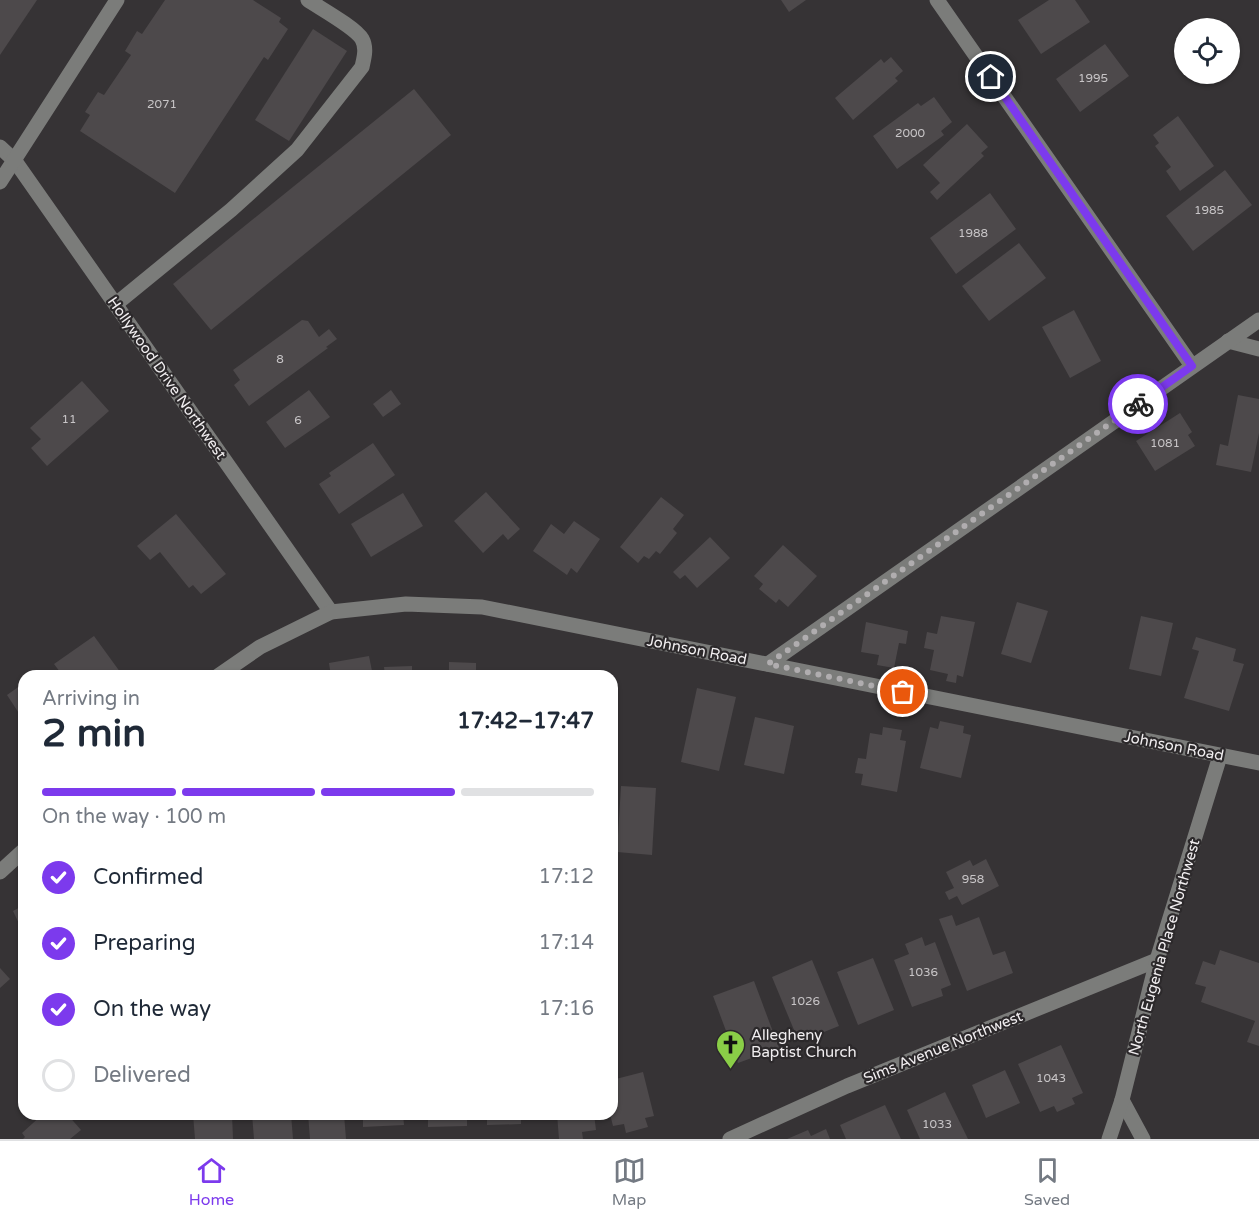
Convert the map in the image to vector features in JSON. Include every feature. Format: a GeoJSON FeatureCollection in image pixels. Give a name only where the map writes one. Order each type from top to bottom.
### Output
{"type":"FeatureCollection","features":[{"type":"Feature","properties":{"kind":"street"},"geometry":{"type":"LineString","coordinates":[[0,182],[117,0]]}},
{"type":"Feature","properties":{"kind":"street"},"geometry":{"type":"LineString","coordinates":[[116,304],[231,210],[297,150],[363,67],[365,50],[362,39],[354,31],[308,0]]}},
{"type":"Feature","properties":{"kind":"street"},"geometry":{"type":"LineString","coordinates":[[937,0],[1192,366]]}},
{"type":"Feature","properties":{"kind":"street","name":"Hollywood Drive Northwest"},"geometry":{"type":"LineString","coordinates":[[0,147],[15,160],[331,612]]}},
{"type":"Feature","properties":{"kind":"street"},"geometry":{"type":"LineString","coordinates":[[768,664],[1259,320]]}},
{"type":"Feature","properties":{"kind":"street"},"geometry":{"type":"LineString","coordinates":[[1228,341],[1259,349]]}},
{"type":"Feature","properties":{"kind":"street","name":"Johnson Road"},"geometry":{"type":"LineString","coordinates":[[227,670],[260,647],[331,612],[406,604],[482,608],[1259,763]]}},
{"type":"Feature","properties":{"kind":"street","name":"North Eugenia Place Northwest"},"geometry":{"type":"LineString","coordinates":[[1109,1139],[1122,1100],[1157,960],[1220,756]]}},
{"type":"Feature","properties":{"kind":"street"},"geometry":{"type":"LineString","coordinates":[[0,872],[18,856]]}},
{"type":"Feature","properties":{"kind":"street","name":"Sims Avenue Northwest"},"geometry":{"type":"LineString","coordinates":[[730,1139],[846,1086],[1157,960]]}},
{"type":"Feature","properties":{"kind":"street"},"geometry":{"type":"LineString","coordinates":[[1122,1100],[1143,1139]]}},
{"type":"Feature","properties":{"kind":"building"},"geometry":{"type":"Polygon","coordinates":[[[0,0],[37,0],[0,55],[0,0]]]}},
{"type":"Feature","properties":{"kind":"building"},"geometry":{"type":"Polygon","coordinates":[[[165,0],[253,0],[281,18],[279,22],[288,29],[268,60],[264,57],[175,193],[80,131],[90,115],[85,112],[98,92],[104,95],[131,55],[125,51],[137,31],[142,34],[165,0]]]}},
{"type":"Feature","properties":{"kind":"building"},"geometry":{"type":"Polygon","coordinates":[[[781,0],[806,0],[789,12],[781,0]]]}},
{"type":"Feature","properties":{"kind":"building"},"geometry":{"type":"Polygon","coordinates":[[[1049,0],[1075,0],[1090,22],[1041,54],[1018,20],[1049,0]]]}},
{"type":"Feature","properties":{"kind":"building"},"geometry":{"type":"Polygon","coordinates":[[[313,29],[347,51],[289,141],[255,120],[313,29]]]}},
{"type":"Feature","properties":{"kind":"building"},"geometry":{"type":"Polygon","coordinates":[[[1105,44],[1129,76],[1080,112],[1056,79],[1105,44]]]}},
{"type":"Feature","properties":{"kind":"building"},"geometry":{"type":"Polygon","coordinates":[[[891,57],[903,71],[895,78],[898,81],[853,120],[835,98],[881,59],[884,63],[891,57]]]}},
{"type":"Feature","properties":{"kind":"building"},"geometry":{"type":"Polygon","coordinates":[[[414,89],[451,135],[211,330],[173,284],[414,89]]]}},
{"type":"Feature","properties":{"kind":"building"},"geometry":{"type":"Polygon","coordinates":[[[934,97],[952,122],[941,131],[944,135],[897,169],[873,136],[918,103],[921,106],[934,97]]]}},
{"type":"Feature","properties":{"kind":"building"},"geometry":{"type":"Polygon","coordinates":[[[1178,116],[1214,166],[1180,191],[1166,171],[1171,167],[1155,146],[1159,143],[1153,135],[1178,116]]]}},
{"type":"Feature","properties":{"kind":"building"},"geometry":{"type":"Polygon","coordinates":[[[967,124],[988,147],[981,153],[984,156],[937,200],[930,192],[940,183],[923,165],[967,124]]]}},
{"type":"Feature","properties":{"kind":"building"},"geometry":{"type":"Polygon","coordinates":[[[1225,170],[1252,205],[1193,251],[1166,216],[1225,170]]]}},
{"type":"Feature","properties":{"kind":"building"},"geometry":{"type":"Polygon","coordinates":[[[990,193],[1016,229],[956,274],[930,238],[990,193]]]}},
{"type":"Feature","properties":{"kind":"building"},"geometry":{"type":"Polygon","coordinates":[[[1019,243],[1046,278],[989,321],[962,286],[1019,243]]]}},
{"type":"Feature","properties":{"kind":"building"},"geometry":{"type":"Polygon","coordinates":[[[1074,310],[1101,361],[1070,378],[1042,327],[1074,310]]]}},
{"type":"Feature","properties":{"kind":"building"},"geometry":{"type":"Polygon","coordinates":[[[302,320],[308,321],[319,337],[329,329],[337,339],[249,406],[234,385],[240,380],[233,370],[302,320]]]}},
{"type":"Feature","properties":{"kind":"building"},"geometry":{"type":"Polygon","coordinates":[[[82,381],[109,411],[47,466],[31,448],[41,439],[30,428],[82,381]]]}},
{"type":"Feature","properties":{"kind":"building"},"geometry":{"type":"Polygon","coordinates":[[[309,390],[330,417],[285,448],[266,422],[309,390]]]}},
{"type":"Feature","properties":{"kind":"building"},"geometry":{"type":"Polygon","coordinates":[[[391,390],[401,404],[383,417],[373,404],[391,390]]]}},
{"type":"Feature","properties":{"kind":"building"},"geometry":{"type":"Polygon","coordinates":[[[1238,395],[1259,399],[1259,433],[1251,472],[1216,465],[1220,444],[1228,446],[1238,395]]]}},
{"type":"Feature","properties":{"kind":"building"},"geometry":{"type":"Polygon","coordinates":[[[1180,413],[1192,432],[1188,435],[1195,446],[1155,471],[1136,441],[1180,413]]]}},
{"type":"Feature","properties":{"kind":"building"},"geometry":{"type":"Polygon","coordinates":[[[373,443],[395,475],[339,514],[319,484],[331,476],[329,473],[373,443]]]}},
{"type":"Feature","properties":{"kind":"building"},"geometry":{"type":"Polygon","coordinates":[[[486,492],[520,529],[508,540],[503,534],[483,553],[454,521],[486,492]]]}},
{"type":"Feature","properties":{"kind":"building"},"geometry":{"type":"Polygon","coordinates":[[[403,493],[423,526],[371,557],[351,524],[403,493]]]}},
{"type":"Feature","properties":{"kind":"building"},"geometry":{"type":"Polygon","coordinates":[[[661,497],[684,515],[673,529],[677,533],[660,554],[656,551],[649,559],[644,556],[638,563],[620,547],[661,497]]]}},
{"type":"Feature","properties":{"kind":"building"},"geometry":{"type":"Polygon","coordinates":[[[176,514],[226,574],[201,594],[193,585],[189,588],[160,552],[150,560],[137,546],[176,514]]]}},
{"type":"Feature","properties":{"kind":"building"},"geometry":{"type":"Polygon","coordinates":[[[574,521],[600,539],[577,573],[571,568],[567,575],[533,551],[551,524],[564,534],[574,521]]]}},
{"type":"Feature","properties":{"kind":"building"},"geometry":{"type":"Polygon","coordinates":[[[710,537],[730,558],[697,588],[685,575],[680,579],[673,572],[710,537]]]}},
{"type":"Feature","properties":{"kind":"building"},"geometry":{"type":"Polygon","coordinates":[[[783,545],[817,576],[788,607],[779,599],[776,603],[759,589],[763,584],[754,576],[783,545]]]}},
{"type":"Feature","properties":{"kind":"building"},"geometry":{"type":"Polygon","coordinates":[[[1017,602],[1048,611],[1031,663],[1001,654],[1017,602]]]}},
{"type":"Feature","properties":{"kind":"building"},"geometry":{"type":"Polygon","coordinates":[[[941,616],[975,622],[963,677],[957,675],[956,683],[946,681],[948,674],[930,670],[934,650],[924,648],[927,632],[937,634],[941,616]]]}},
{"type":"Feature","properties":{"kind":"building"},"geometry":{"type":"Polygon","coordinates":[[[1141,616],[1173,623],[1161,676],[1129,669],[1141,616]]]}},
{"type":"Feature","properties":{"kind":"building"},"geometry":{"type":"Polygon","coordinates":[[[866,622],[908,631],[906,644],[899,643],[894,668],[877,665],[879,655],[861,652],[866,622]]]}},
{"type":"Feature","properties":{"kind":"building"},"geometry":{"type":"Polygon","coordinates":[[[94,636],[119,670],[58,670],[54,664],[94,636]]]}},
{"type":"Feature","properties":{"kind":"building"},"geometry":{"type":"Polygon","coordinates":[[[1196,637],[1236,649],[1233,661],[1244,664],[1229,711],[1184,698],[1199,651],[1192,649],[1196,637]]]}},
{"type":"Feature","properties":{"kind":"building"},"geometry":{"type":"Polygon","coordinates":[[[369,656],[372,670],[330,670],[329,663],[369,656]]]}},
{"type":"Feature","properties":{"kind":"building"},"geometry":{"type":"Polygon","coordinates":[[[449,662],[476,663],[476,670],[449,670],[449,662]]]}},
{"type":"Feature","properties":{"kind":"building"},"geometry":{"type":"Polygon","coordinates":[[[412,666],[412,670],[384,670],[384,667],[412,666]]]}},
{"type":"Feature","properties":{"kind":"building"},"geometry":{"type":"Polygon","coordinates":[[[18,687],[18,712],[7,695],[18,687]]]}},
{"type":"Feature","properties":{"kind":"building"},"geometry":{"type":"Polygon","coordinates":[[[697,688],[736,697],[719,771],[681,762],[697,688]]]}},
{"type":"Feature","properties":{"kind":"building"},"geometry":{"type":"Polygon","coordinates":[[[755,717],[794,726],[784,774],[744,765],[755,717]]]}},
{"type":"Feature","properties":{"kind":"building"},"geometry":{"type":"Polygon","coordinates":[[[940,721],[964,726],[963,733],[971,735],[961,778],[920,768],[930,727],[938,729],[940,721]]]}},
{"type":"Feature","properties":{"kind":"building"},"geometry":{"type":"Polygon","coordinates":[[[883,727],[902,730],[900,740],[906,741],[897,792],[861,785],[863,774],[855,773],[858,758],[866,759],[870,733],[882,735],[883,727]]]}},
{"type":"Feature","properties":{"kind":"building"},"geometry":{"type":"Polygon","coordinates":[[[621,786],[656,788],[652,855],[618,852],[621,786]]]}},
{"type":"Feature","properties":{"kind":"building"},"geometry":{"type":"Polygon","coordinates":[[[986,859],[999,886],[962,905],[957,896],[949,900],[945,892],[954,888],[946,872],[970,860],[973,866],[986,859]]]}},
{"type":"Feature","properties":{"kind":"building"},"geometry":{"type":"Polygon","coordinates":[[[18,908],[18,922],[13,911],[18,908]]]}},
{"type":"Feature","properties":{"kind":"building"},"geometry":{"type":"Polygon","coordinates":[[[952,915],[956,926],[979,917],[993,955],[1005,951],[1013,973],[967,991],[939,919],[952,915]]]}},
{"type":"Feature","properties":{"kind":"building"},"geometry":{"type":"Polygon","coordinates":[[[922,937],[925,946],[935,942],[951,985],[941,989],[943,996],[912,1007],[894,960],[909,954],[905,944],[922,937]]]}},
{"type":"Feature","properties":{"kind":"building"},"geometry":{"type":"Polygon","coordinates":[[[1220,950],[1259,963],[1259,1046],[1247,1042],[1255,1021],[1201,1002],[1206,987],[1195,984],[1203,961],[1215,965],[1220,950]]]}},
{"type":"Feature","properties":{"kind":"building"},"geometry":{"type":"Polygon","coordinates":[[[873,958],[894,1010],[858,1025],[837,972],[873,958]]]}},
{"type":"Feature","properties":{"kind":"building"},"geometry":{"type":"Polygon","coordinates":[[[812,960],[839,1026],[799,1042],[772,977],[812,960]]]}},
{"type":"Feature","properties":{"kind":"building"},"geometry":{"type":"Polygon","coordinates":[[[0,968],[10,979],[0,988],[0,968]]]}},
{"type":"Feature","properties":{"kind":"building"},"geometry":{"type":"Polygon","coordinates":[[[754,981],[779,1048],[738,1063],[713,996],[754,981]]]}},
{"type":"Feature","properties":{"kind":"building"},"geometry":{"type":"Polygon","coordinates":[[[1061,1045],[1083,1093],[1072,1098],[1075,1104],[1057,1112],[1054,1106],[1040,1112],[1018,1064],[1061,1045]]]}},
{"type":"Feature","properties":{"kind":"building"},"geometry":{"type":"Polygon","coordinates":[[[1005,1070],[1020,1103],[986,1118],[972,1085],[1005,1070]]]}},
{"type":"Feature","properties":{"kind":"building"},"geometry":{"type":"Polygon","coordinates":[[[643,1072],[654,1116],[645,1118],[648,1127],[626,1133],[624,1124],[613,1126],[612,1120],[618,1120],[618,1078],[643,1072]]]}},
{"type":"Feature","properties":{"kind":"building"},"geometry":{"type":"Polygon","coordinates":[[[945,1092],[968,1139],[920,1139],[907,1110],[945,1092]]]}},
{"type":"Feature","properties":{"kind":"building"},"geometry":{"type":"Polygon","coordinates":[[[885,1105],[901,1139],[846,1139],[840,1125],[885,1105]]]}},
{"type":"Feature","properties":{"kind":"building"},"geometry":{"type":"Polygon","coordinates":[[[36,1120],[72,1120],[81,1130],[70,1139],[23,1139],[25,1137],[22,1133],[36,1120]]]}},
{"type":"Feature","properties":{"kind":"building"},"geometry":{"type":"Polygon","coordinates":[[[193,1120],[232,1120],[233,1139],[195,1139],[193,1120]]]}},
{"type":"Feature","properties":{"kind":"building"},"geometry":{"type":"Polygon","coordinates":[[[252,1120],[291,1120],[293,1139],[254,1139],[252,1120]]]}},
{"type":"Feature","properties":{"kind":"building"},"geometry":{"type":"Polygon","coordinates":[[[308,1120],[344,1120],[346,1139],[310,1139],[308,1120]]]}},
{"type":"Feature","properties":{"kind":"building"},"geometry":{"type":"Polygon","coordinates":[[[363,1120],[404,1120],[404,1125],[363,1127],[363,1120]]]}},
{"type":"Feature","properties":{"kind":"building"},"geometry":{"type":"Polygon","coordinates":[[[428,1120],[467,1120],[467,1126],[428,1127],[428,1120]]]}},
{"type":"Feature","properties":{"kind":"building"},"geometry":{"type":"Polygon","coordinates":[[[487,1120],[521,1120],[521,1124],[487,1125],[487,1120]]]}},
{"type":"Feature","properties":{"kind":"building"},"geometry":{"type":"Polygon","coordinates":[[[557,1120],[595,1120],[596,1130],[582,1132],[583,1139],[559,1139],[557,1120]]]}},
{"type":"Feature","properties":{"kind":"building"},"geometry":{"type":"Polygon","coordinates":[[[826,1129],[830,1139],[787,1139],[808,1130],[811,1136],[826,1129]]]}},
{"type":"Feature","properties":{"kind":"way so far"},"geometry":{"type":"LineString","coordinates":[[903,692],[768,664],[1138,404]]}},
{"type":"Feature","properties":{"kind":"place","name":"Allegheny Baptist Church"},"geometry":{"type":"Point","coordinates":[730,1070]}},
{"type":"Feature","properties":{"kind":"route"},"geometry":{"type":"LineString","coordinates":[[991,77],[1192,366],[1138,404]]}}]}
